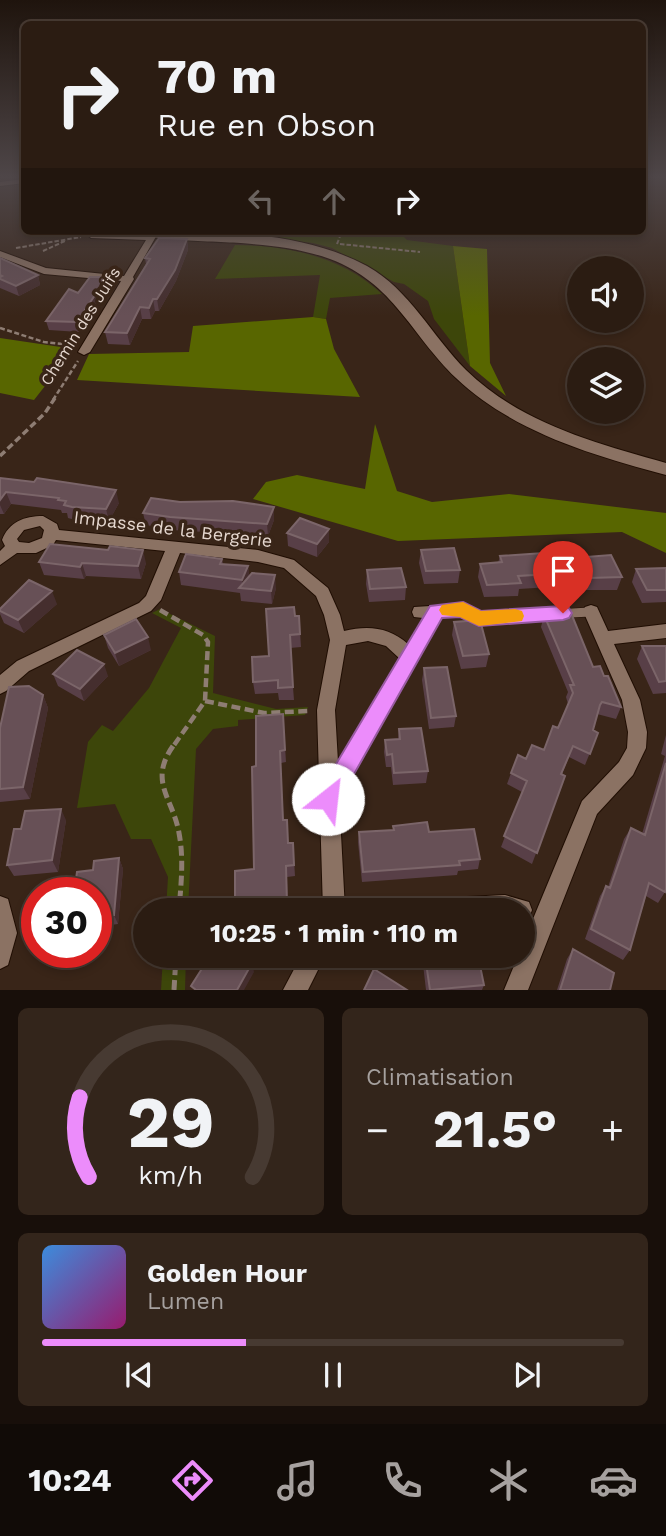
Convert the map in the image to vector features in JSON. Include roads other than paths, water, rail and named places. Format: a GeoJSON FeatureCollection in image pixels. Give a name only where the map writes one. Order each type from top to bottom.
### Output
{"type":"FeatureCollection","features":[{"type":"Feature","properties":{"kind":"main road"},"geometry":{"type":"LineString","coordinates":[[167,235],[259,241],[304,248],[343,260],[382,282],[403,302],[462,374],[508,410],[550,431],[666,468]]}},
{"type":"Feature","properties":{"kind":"street","name":"Chemin des Juifs"},"geometry":{"type":"LineString","coordinates":[[84,352],[129,279],[151,235]]}},
{"type":"Feature","properties":{"kind":"street"},"geometry":{"type":"LineString","coordinates":[[0,254],[44,271],[129,279]]}},
{"type":"Feature","properties":{"kind":"street","name":"Impasse de la Bergerie"},"geometry":{"type":"LineString","coordinates":[[43,521],[52,528],[48,541],[31,550],[13,547],[9,540],[10,535],[27,522],[43,521]]}},
{"type":"Feature","properties":{"kind":"street","name":"Impasse de la Bergerie"},"geometry":{"type":"LineString","coordinates":[[52,534],[258,556],[289,564],[322,592],[332,615],[338,640]]}},
{"type":"Feature","properties":{"kind":"street","name":"Impasse de la Bergerie"},"geometry":{"type":"LineString","coordinates":[[0,559],[13,547]]}},
{"type":"Feature","properties":{"kind":"street"},"geometry":{"type":"LineString","coordinates":[[0,686],[23,666],[145,607],[152,600],[174,548]]}},
{"type":"Feature","properties":{"kind":"street"},"geometry":{"type":"LineString","coordinates":[[328,799],[408,656],[428,612],[463,610]]}},
{"type":"Feature","properties":{"kind":"street"},"geometry":{"type":"LineString","coordinates":[[535,904],[590,808],[601,791],[629,764],[639,741],[635,713],[591,611]]}},
{"type":"Feature","properties":{"kind":"street"},"geometry":{"type":"LineString","coordinates":[[603,638],[666,631]]}},
{"type":"Feature","properties":{"kind":"street"},"geometry":{"type":"LineString","coordinates":[[333,898],[326,710],[338,640],[363,633],[382,635],[398,644],[408,656]]}},
{"type":"Feature","properties":{"kind":"street"},"geometry":{"type":"LineString","coordinates":[[0,907],[5,933],[0,957]]}},
{"type":"Feature","properties":{"kind":"street"},"geometry":{"type":"LineString","coordinates":[[295,990],[307,968]]}},
{"type":"Feature","properties":{"kind":"street"},"geometry":{"type":"LineString","coordinates":[[516,990],[520,968]]}},
{"type":"Feature","properties":{"kind":"lane"},"geometry":{"type":"LineString","coordinates":[[463,610],[479,618],[591,611]]}}]}
